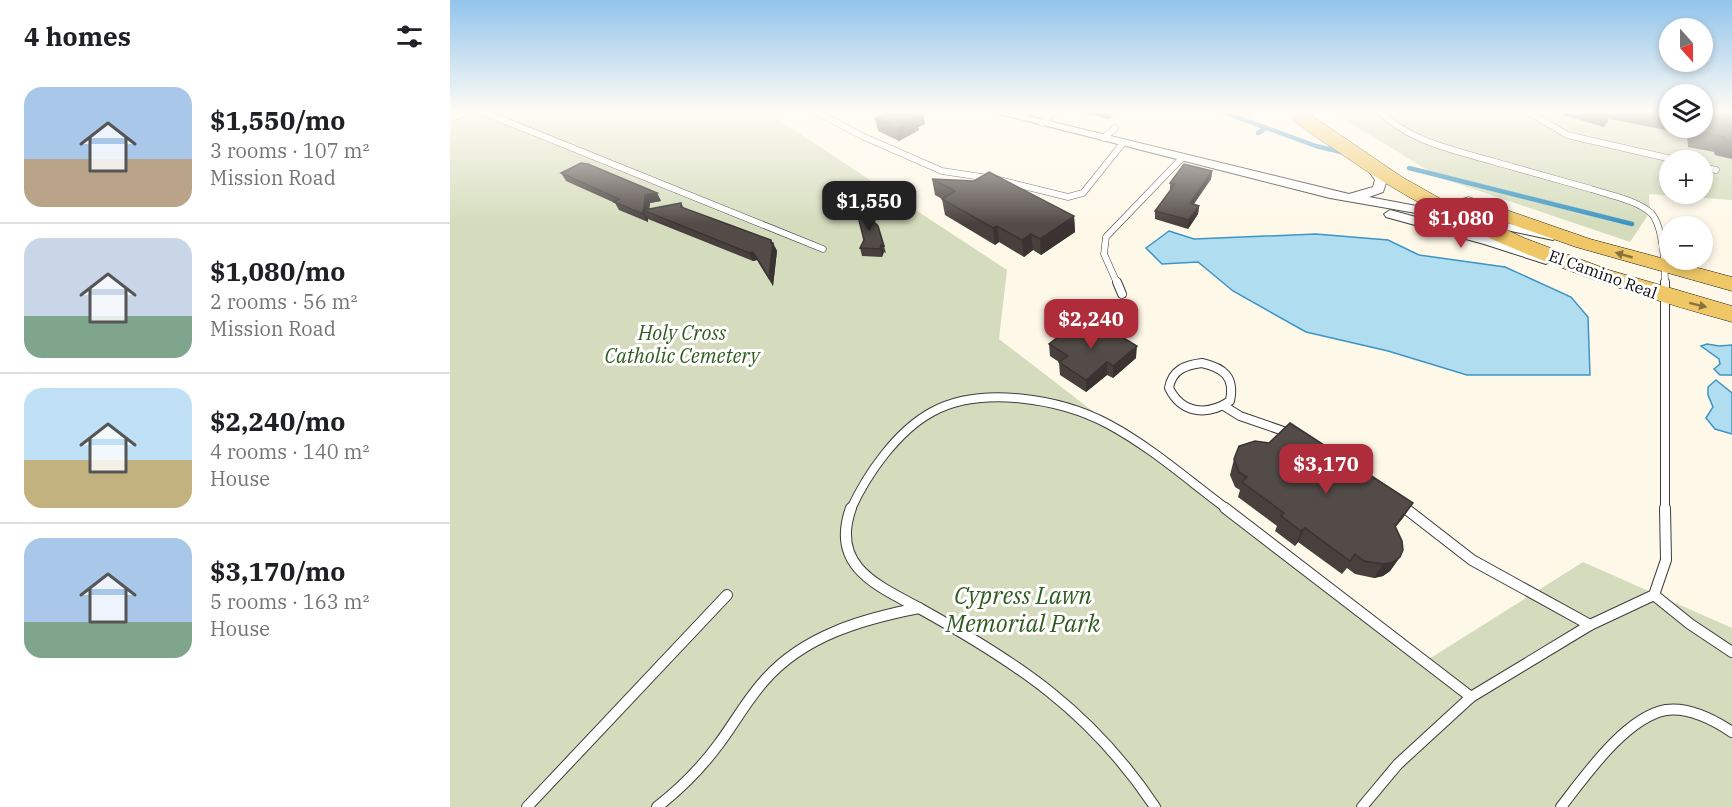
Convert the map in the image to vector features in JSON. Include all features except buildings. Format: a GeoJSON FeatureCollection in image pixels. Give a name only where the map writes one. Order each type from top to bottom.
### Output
{"type":"FeatureCollection","features":[{"type":"Feature","properties":{"kind":"main road","name":"El Camino Real"},"geometry":{"type":"LineString","coordinates":[[1347,149],[1372,166],[1462,217],[1601,277],[1732,314]]}},
{"type":"Feature","properties":{"kind":"main road","name":"El Camino Real"},"geometry":{"type":"LineString","coordinates":[[1363,149],[1423,182],[1497,214],[1583,243],[1659,264]]}},
{"type":"Feature","properties":{"kind":"main road","name":"El Camino Real"},"geometry":{"type":"LineString","coordinates":[[1680,270],[1732,284]]}},
{"type":"Feature","properties":{"kind":"street"},"geometry":{"type":"LineString","coordinates":[[1145,149],[1330,194],[1462,217],[1583,243]]}},
{"type":"Feature","properties":{"kind":"street"},"geometry":{"type":"LineString","coordinates":[[1330,194],[1356,195],[1376,191],[1381,186],[1381,180],[1372,166]]}},
{"type":"Feature","properties":{"kind":"street"},"geometry":{"type":"LineString","coordinates":[[1330,194],[1601,277]]}},
{"type":"Feature","properties":{"kind":"lane"},"geometry":{"type":"LineString","coordinates":[[575,149],[824,249]]}},
{"type":"Feature","properties":{"kind":"lane"},"geometry":{"type":"LineString","coordinates":[[891,149],[942,171],[1002,180],[1068,197],[1083,193],[1118,149]]}},
{"type":"Feature","properties":{"kind":"lane"},"geometry":{"type":"LineString","coordinates":[[1449,149],[1638,205],[1650,212],[1659,228]]}},
{"type":"Feature","properties":{"kind":"lane"},"geometry":{"type":"LineString","coordinates":[[1627,149],[1659,156]]}},
{"type":"Feature","properties":{"kind":"lane"},"geometry":{"type":"LineString","coordinates":[[1122,294],[1104,254],[1106,237],[1182,158]]}},
{"type":"Feature","properties":{"kind":"lane"},"geometry":{"type":"LineString","coordinates":[[1362,807],[1398,764],[1471,697],[1590,625],[1654,595],[1666,560],[1665,270]]}},
{"type":"Feature","properties":{"kind":"lane"},"geometry":{"type":"LineString","coordinates":[[1193,363],[1212,365],[1220,369],[1231,381],[1233,388],[1230,401],[1224,406],[1207,412],[1181,405],[1171,394],[1169,388],[1172,374],[1185,365],[1193,363]]}},
{"type":"Feature","properties":{"kind":"lane"},"geometry":{"type":"LineString","coordinates":[[1155,807],[1141,782],[1121,757],[1100,734],[1053,692],[1026,670],[871,580],[858,569],[849,556],[846,542],[848,512],[860,491],[902,434],[938,408],[991,398],[1020,397],[1048,401],[1092,415],[1142,445],[1471,697]]}},
{"type":"Feature","properties":{"kind":"lane"},"geometry":{"type":"LineString","coordinates":[[1224,406],[1240,416],[1302,439]]}},
{"type":"Feature","properties":{"kind":"lane"},"geometry":{"type":"LineString","coordinates":[[1393,499],[1472,560],[1590,625]]}},
{"type":"Feature","properties":{"kind":"lane"},"geometry":{"type":"LineString","coordinates":[[527,807],[727,595]]}},
{"type":"Feature","properties":{"kind":"lane"},"geometry":{"type":"LineString","coordinates":[[1654,595],[1732,652]]}},
{"type":"Feature","properties":{"kind":"lane"},"geometry":{"type":"LineString","coordinates":[[657,807],[703,763],[770,674],[803,648],[872,618],[919,608]]}},
{"type":"Feature","properties":{"kind":"lane"},"geometry":{"type":"LineString","coordinates":[[1561,807],[1615,743],[1657,712],[1667,710],[1694,714],[1732,732]]}},
{"type":"Feature","properties":{"kind":"green space"},"geometry":{"type":"Polygon","coordinates":[[[450,149],[822,149],[1007,270],[999,339],[1421,664],[1583,562],[1732,628],[1732,807],[450,807],[450,149]]]}},
{"type":"Feature","properties":{"kind":"green space"},"geometry":{"type":"Polygon","coordinates":[[[1392,149],[1732,149],[1732,200],[1713,199],[1713,150],[1659,150],[1659,195],[1649,194],[1650,212],[1630,242],[1441,178],[1392,149]]]}},
{"type":"Feature","properties":{"kind":"water"},"geometry":{"type":"Polygon","coordinates":[[[1169,231],[1194,239],[1316,234],[1388,240],[1419,255],[1505,267],[1571,297],[1588,317],[1590,375],[1467,375],[1388,351],[1306,332],[1233,291],[1198,262],[1162,264],[1146,248],[1169,231]]]}},
{"type":"Feature","properties":{"kind":"water"},"geometry":{"type":"Polygon","coordinates":[[[1707,344],[1732,345],[1732,375],[1720,375],[1714,369],[1720,364],[1719,359],[1701,346],[1707,344]]]}},
{"type":"Feature","properties":{"kind":"water"},"geometry":{"type":"Polygon","coordinates":[[[1716,380],[1732,393],[1732,434],[1715,429],[1706,418],[1713,407],[1708,395],[1708,387],[1716,380]]]}},
{"type":"Feature","properties":{"kind":"waterway"},"geometry":{"type":"LineString","coordinates":[[1327,149],[1341,152]]}},
{"type":"Feature","properties":{"kind":"waterway"},"geometry":{"type":"LineString","coordinates":[[1409,168],[1632,224]]}},
{"type":"Feature","properties":{"kind":"park label","name":"Holy Cross Catholic Cemetery"},"geometry":{"type":"Point","coordinates":[682,344]}},
{"type":"Feature","properties":{"kind":"park label","name":"Cypress Lawn Memorial Park"},"geometry":{"type":"Point","coordinates":[1023,609]}}]}
